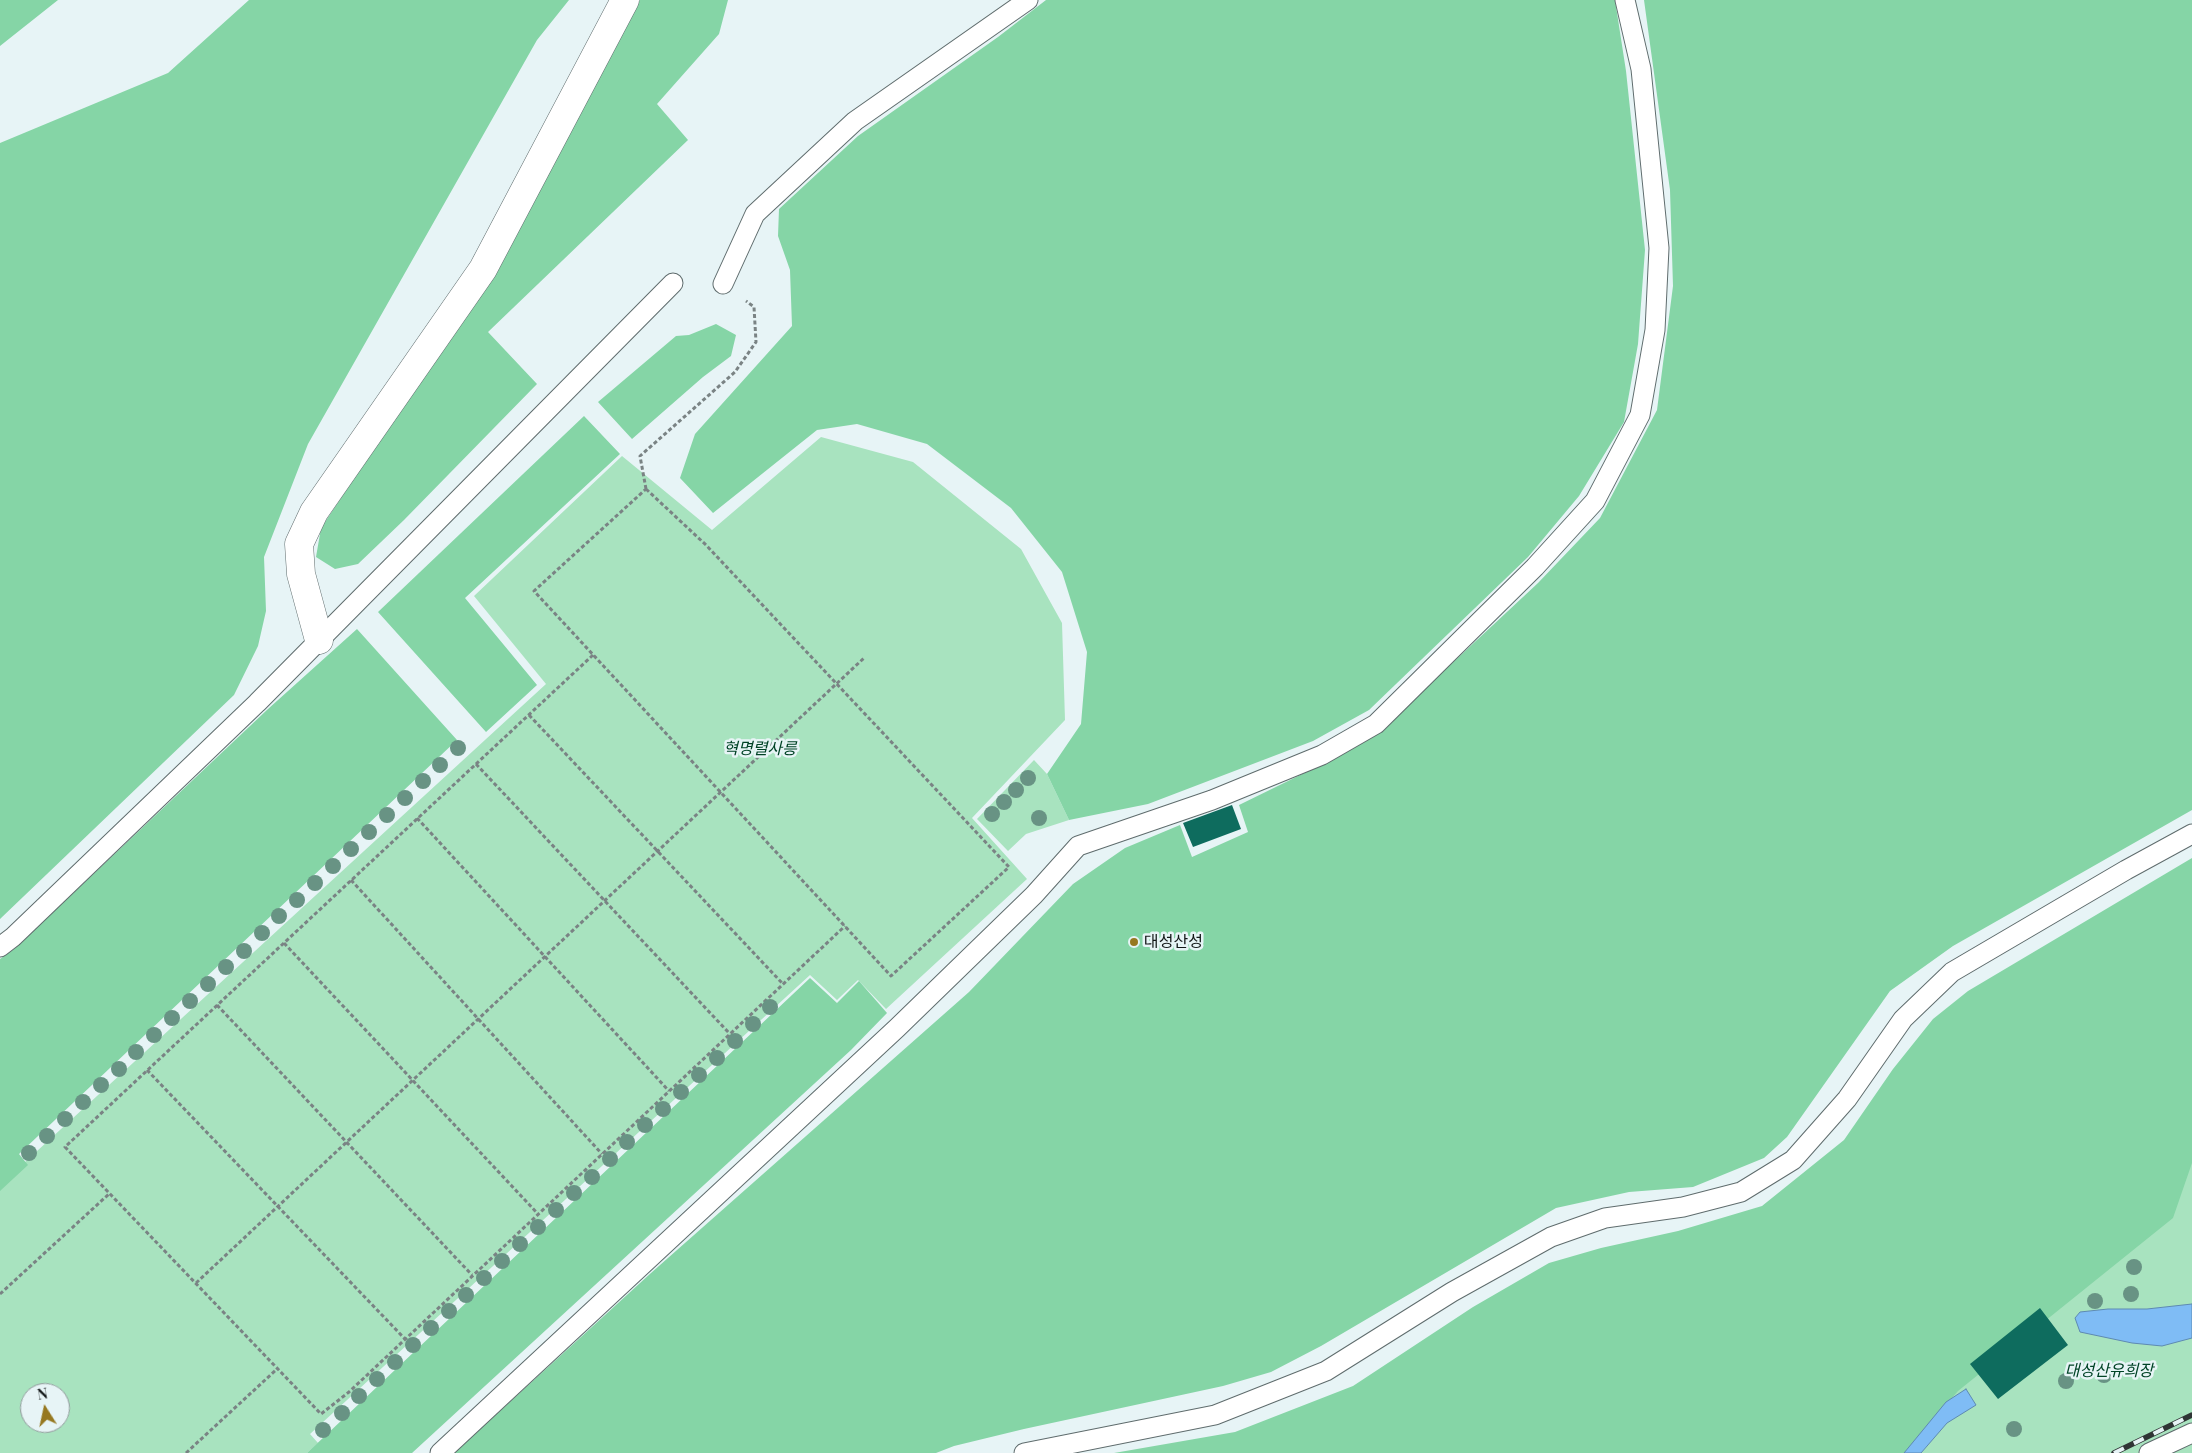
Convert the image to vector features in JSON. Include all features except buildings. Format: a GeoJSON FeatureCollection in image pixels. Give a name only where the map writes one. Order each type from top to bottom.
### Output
{"type":"FeatureCollection","features":[{"type":"Feature","properties":{"kind":"street"},"geometry":{"type":"LineString","coordinates":[[319,640],[301,574],[299,544],[310,520],[483,269],[626,0]]}},
{"type":"Feature","properties":{"kind":"lane"},"geometry":{"type":"LineString","coordinates":[[722,284],[755,214],[856,121],[1028,0]]}},
{"type":"Feature","properties":{"kind":"lane"},"geometry":{"type":"LineString","coordinates":[[440,1453],[897,1028],[1034,895],[1078,846],[1212,800],[1286,770],[1322,755],[1376,724],[1534,567],[1595,501],[1640,415],[1655,330],[1659,248],[1641,69],[1625,0]]}},
{"type":"Feature","properties":{"kind":"lane"},"geometry":{"type":"LineString","coordinates":[[0,946],[13,937],[250,710],[673,283]]}},
{"type":"Feature","properties":{"kind":"lane"},"geometry":{"type":"LineString","coordinates":[[1024,1453],[1215,1414],[1326,1371],[1452,1292],[1551,1237],[1605,1218],[1683,1207],[1741,1192],[1793,1160],[1847,1099],[1903,1019],[1952,972],[2126,870],[2192,834]]}},
{"type":"Feature","properties":{"kind":"lane"},"geometry":{"type":"LineString","coordinates":[[2149,1453],[2192,1434]]}},
{"type":"Feature","properties":{"kind":"path"},"geometry":{"type":"LineString","coordinates":[[646,489],[534,591],[891,976],[1009,867],[956,814],[706,545],[646,489],[640,456],[735,372],[756,342],[754,307],[722,284]]}},
{"type":"Feature","properties":{"kind":"path"},"geometry":{"type":"LineString","coordinates":[[593,655],[65,1146],[321,1414],[349,1392],[845,926]]}},
{"type":"Feature","properties":{"kind":"path"},"geometry":{"type":"LineString","coordinates":[[196,1283],[603,900],[864,658]]}},
{"type":"Feature","properties":{"kind":"path"},"geometry":{"type":"LineString","coordinates":[[529,714],[783,984]]}},
{"type":"Feature","properties":{"kind":"path"},"geometry":{"type":"LineString","coordinates":[[476,764],[730,1034]]}},
{"type":"Feature","properties":{"kind":"path"},"geometry":{"type":"LineString","coordinates":[[417,818],[669,1091]]}},
{"type":"Feature","properties":{"kind":"path"},"geometry":{"type":"LineString","coordinates":[[351,880],[602,1154]]}},
{"type":"Feature","properties":{"kind":"path"},"geometry":{"type":"LineString","coordinates":[[284,943],[538,1214]]}},
{"type":"Feature","properties":{"kind":"path"},"geometry":{"type":"LineString","coordinates":[[217,1005],[472,1276]]}},
{"type":"Feature","properties":{"kind":"path"},"geometry":{"type":"LineString","coordinates":[[147,1070],[405,1339]]}},
{"type":"Feature","properties":{"kind":"path"},"geometry":{"type":"LineString","coordinates":[[0,1294],[110,1193]]}},
{"type":"Feature","properties":{"kind":"path"},"geometry":{"type":"LineString","coordinates":[[186,1453],[277,1369]]}},
{"type":"Feature","properties":{"kind":"green space"},"geometry":{"type":"Polygon","coordinates":[[[0,0],[58,0],[0,46],[0,0]]]}},
{"type":"Feature","properties":{"kind":"green space"},"geometry":{"type":"Polygon","coordinates":[[[249,0],[569,0],[537,40],[308,444],[264,557],[266,611],[258,646],[234,695],[0,919],[0,143],[168,73],[249,0]]]}},
{"type":"Feature","properties":{"kind":"green space"},"geometry":{"type":"Polygon","coordinates":[[[640,0],[728,0],[719,34],[657,104],[688,140],[488,332],[537,384],[404,520],[358,564],[335,569],[316,557],[321,528],[483,284],[640,0]]]}},
{"type":"Feature","properties":{"kind":"green space"},"geometry":{"type":"Polygon","coordinates":[[[1046,0],[1615,0],[1626,71],[1645,250],[1638,344],[1624,422],[1579,496],[1528,557],[1369,710],[1313,741],[1148,804],[1069,820],[1047,774],[1081,724],[1087,652],[1062,572],[1011,508],[927,444],[857,424],[817,430],[713,513],[680,478],[695,434],[792,326],[790,270],[778,236],[779,209],[858,136],[998,37],[1046,0]]]}},
{"type":"Feature","properties":{"kind":"green space"},"geometry":{"type":"Polygon","coordinates":[[[1644,0],[2192,0],[2192,810],[1953,946],[1890,991],[1787,1137],[1764,1158],[1693,1187],[1629,1192],[1556,1208],[1321,1346],[1271,1372],[1223,1386],[1024,1429],[954,1446],[936,1453],[454,1453],[651,1273],[969,992],[1073,884],[1125,848],[1180,825],[1192,857],[1248,832],[1239,805],[1335,758],[1388,723],[1538,583],[1600,518],[1657,410],[1673,286],[1670,190],[1644,0]]]}},
{"type":"Feature","properties":{"kind":"green space"},"geometry":{"type":"Polygon","coordinates":[[[716,324],[736,335],[731,356],[703,377],[632,439],[598,402],[676,336],[689,335],[716,324]]]}},
{"type":"Feature","properties":{"kind":"green space"},"geometry":{"type":"Polygon","coordinates":[[[584,416],[620,454],[465,598],[537,685],[486,732],[378,612],[584,416]]]}},
{"type":"Feature","properties":{"kind":"green space","name":"혁명렬사릉"},"geometry":{"type":"Polygon","coordinates":[[[821,437],[913,462],[1021,549],[1062,623],[1065,720],[972,818],[1027,879],[886,1009],[858,980],[837,1000],[810,975],[310,1434],[318,1443],[307,1453],[0,1453],[0,1185],[546,684],[474,596],[622,456],[712,530],[821,437]]]}},
{"type":"Feature","properties":{"kind":"green space"},"geometry":{"type":"Polygon","coordinates":[[[357,629],[457,740],[19,1154],[28,1165],[0,1191],[0,959],[14,949],[268,709],[357,629]]]}},
{"type":"Feature","properties":{"kind":"green space"},"geometry":{"type":"Polygon","coordinates":[[[1034,760],[1047,774],[1069,820],[1026,834],[1008,851],[977,819],[1034,760]]]}},
{"type":"Feature","properties":{"kind":"green space"},"geometry":{"type":"Polygon","coordinates":[[[2192,858],[2192,1163],[2173,1218],[1958,1391],[1904,1453],[1114,1453],[1235,1432],[1353,1386],[1473,1307],[1549,1263],[1601,1248],[1678,1231],[1762,1206],[1844,1140],[1893,1069],[1933,1019],[1968,991],[2192,858]]]}},
{"type":"Feature","properties":{"kind":"green space"},"geometry":{"type":"Polygon","coordinates":[[[810,978],[837,1003],[859,981],[887,1013],[851,1050],[412,1453],[307,1453],[810,978]]]}},
{"type":"Feature","properties":{"kind":"green space","name":"대성산유희장"},"geometry":{"type":"Polygon","coordinates":[[[2192,1154],[2192,1453],[1897,1453],[1950,1393],[2192,1154]]]}},
{"type":"Feature","properties":{"kind":"water"},"geometry":{"type":"Polygon","coordinates":[[[2192,1304],[2192,1338],[2162,1346],[2132,1343],[2080,1332],[2075,1318],[2080,1312],[2108,1309],[2147,1309],[2192,1304]]]}},
{"type":"Feature","properties":{"kind":"water"},"geometry":{"type":"Polygon","coordinates":[[[1966,1389],[1976,1405],[1947,1423],[1921,1453],[1904,1453],[1946,1402],[1966,1389]]]}},
{"type":"Feature","properties":{"kind":"railway"},"geometry":{"type":"LineString","coordinates":[[2114,1453],[2192,1415]]}},
{"type":"Feature","properties":{"kind":"place","name":"대성산성"},"geometry":{"type":"Point","coordinates":[1134,942]}}]}
